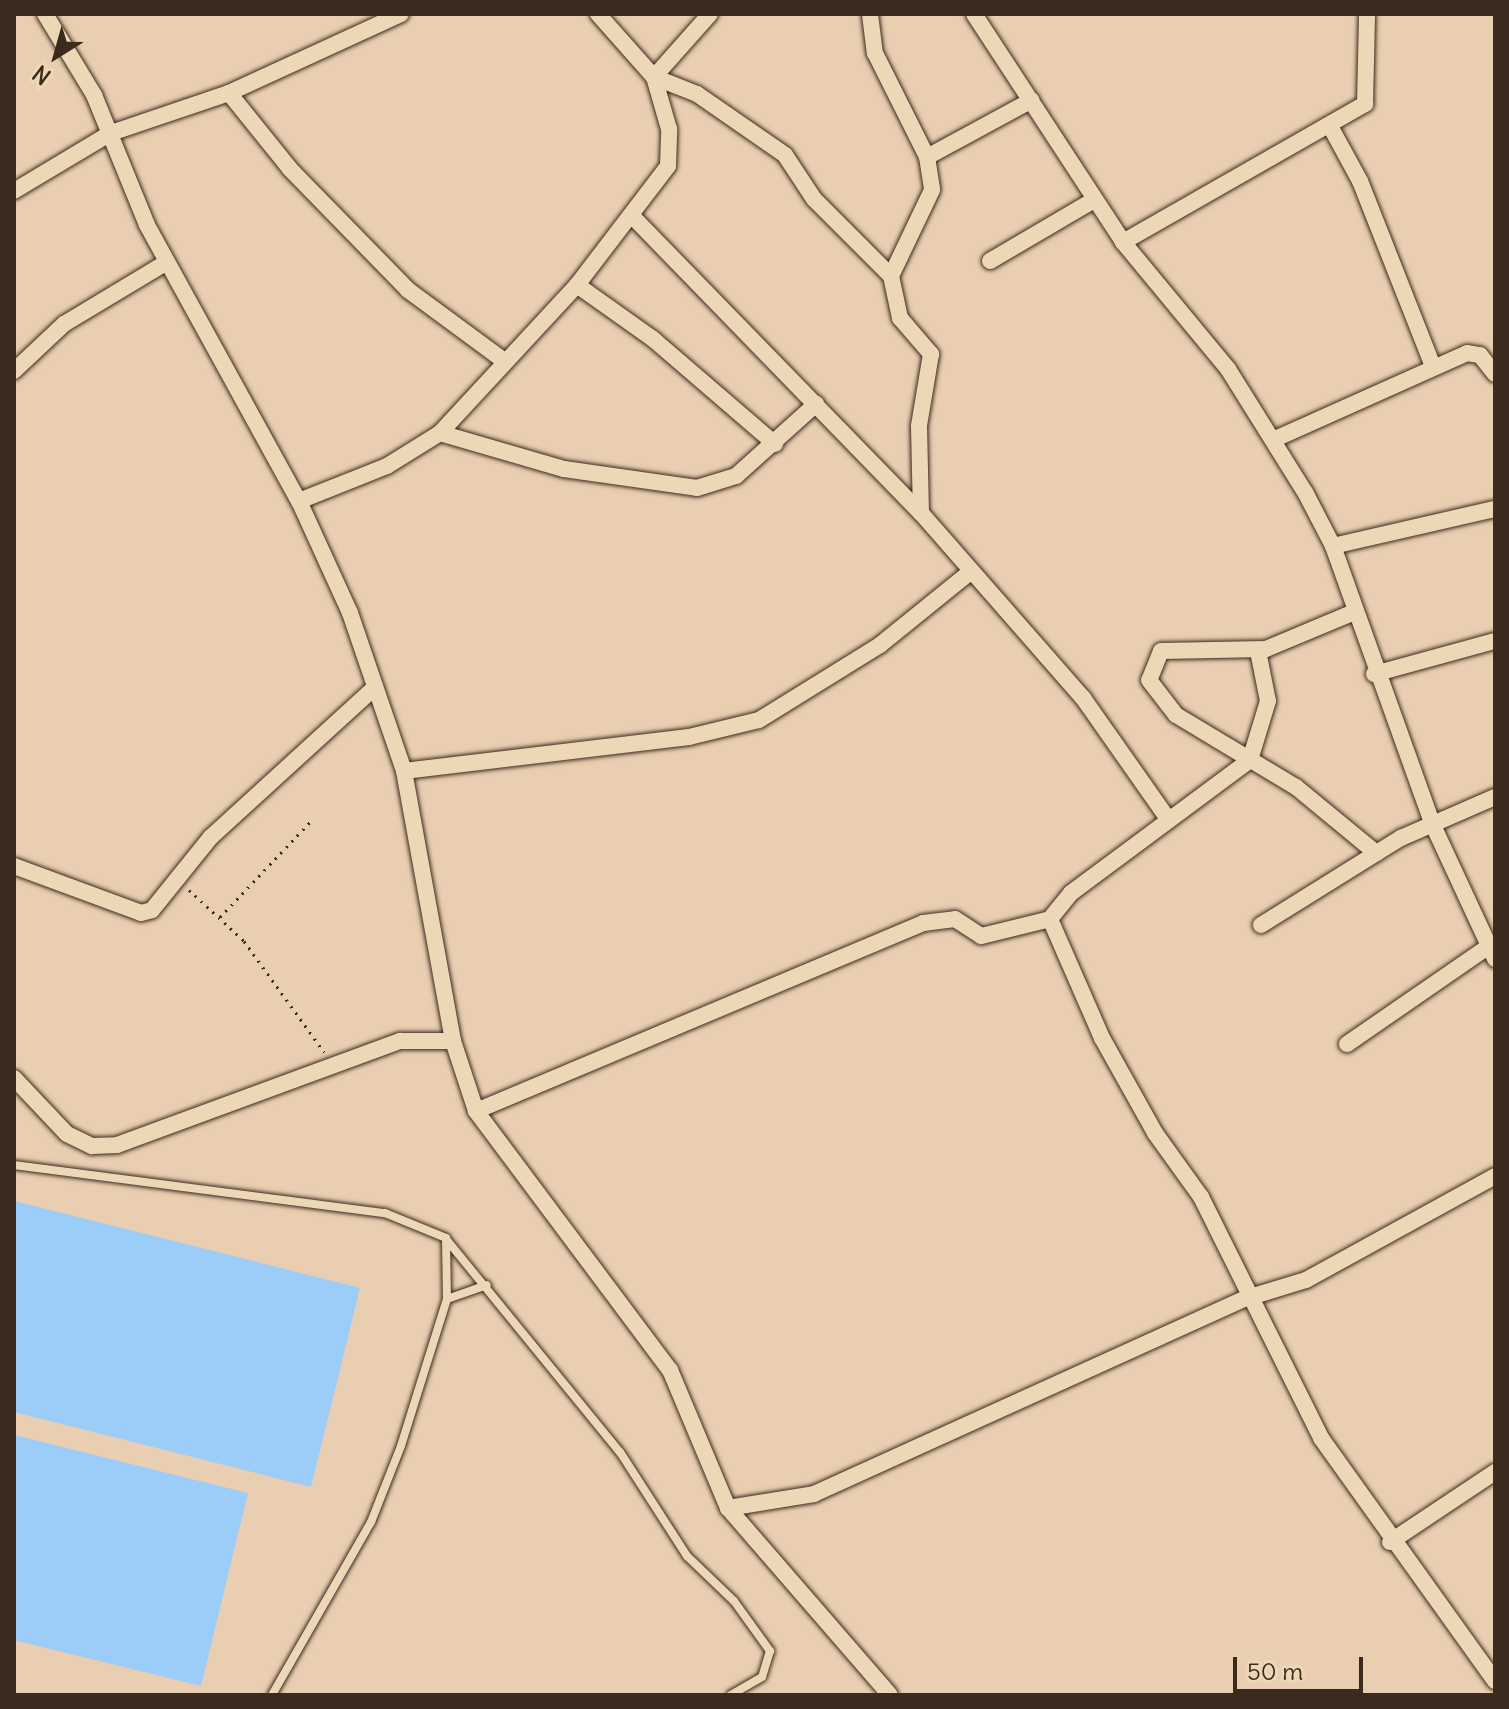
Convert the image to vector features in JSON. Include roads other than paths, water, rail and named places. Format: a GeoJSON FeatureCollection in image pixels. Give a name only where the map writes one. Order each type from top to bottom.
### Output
{"type":"FeatureCollection","features":[{"type":"Feature","properties":{"kind":"street"},"geometry":{"type":"LineString","coordinates":[[45,14],[111,133],[167,262],[299,501],[375,687],[404,771],[453,1041],[476,1111],[674,1377],[728,1508],[890,1695]]}},
{"type":"Feature","properties":{"kind":"street"},"geometry":{"type":"LineString","coordinates":[[14,191],[111,133],[229,93],[401,14]]}},
{"type":"Feature","properties":{"kind":"street"},"geometry":{"type":"LineString","coordinates":[[299,501],[387,466],[440,433],[503,360],[577,285],[633,217],[668,166],[669,129],[654,77],[598,14]]}},
{"type":"Feature","properties":{"kind":"street"},"geometry":{"type":"LineString","coordinates":[[654,77],[710,14]]}},
{"type":"Feature","properties":{"kind":"street"},"geometry":{"type":"LineString","coordinates":[[870,14],[875,53],[927,157],[932,190],[891,276]]}},
{"type":"Feature","properties":{"kind":"street"},"geometry":{"type":"LineString","coordinates":[[974,14],[1123,242],[1228,369],[1275,439],[1333,546],[1352,613],[1432,823],[1492,952],[1347,1044]]}},
{"type":"Feature","properties":{"kind":"street"},"geometry":{"type":"LineString","coordinates":[[1123,242],[1330,126],[1367,101],[1367,14]]}},
{"type":"Feature","properties":{"kind":"street"},"geometry":{"type":"LineString","coordinates":[[654,77],[697,94],[785,155],[814,199],[891,276],[900,318],[931,354],[919,426],[921,513]]}},
{"type":"Feature","properties":{"kind":"street"},"geometry":{"type":"LineString","coordinates":[[229,93],[290,169],[408,290],[503,360]]}},
{"type":"Feature","properties":{"kind":"street"},"geometry":{"type":"LineString","coordinates":[[927,157],[1032,100]]}},
{"type":"Feature","properties":{"kind":"street"},"geometry":{"type":"LineString","coordinates":[[1330,126],[1360,181],[1433,366]]}},
{"type":"Feature","properties":{"kind":"street"},"geometry":{"type":"LineString","coordinates":[[990,261],[1094,200]]}},
{"type":"Feature","properties":{"kind":"street"},"geometry":{"type":"LineString","coordinates":[[633,217],[921,513],[1083,698],[1168,819]]}},
{"type":"Feature","properties":{"kind":"street"},"geometry":{"type":"LineString","coordinates":[[14,371],[64,324],[167,262]]}},
{"type":"Feature","properties":{"kind":"street"},"geometry":{"type":"LineString","coordinates":[[577,285],[653,339],[775,444]]}},
{"type":"Feature","properties":{"kind":"street"},"geometry":{"type":"LineString","coordinates":[[1275,439],[1433,366],[1474,353],[1495,374]]}},
{"type":"Feature","properties":{"kind":"street"},"geometry":{"type":"LineString","coordinates":[[440,433],[564,469],[697,488],[736,476],[816,404]]}},
{"type":"Feature","properties":{"kind":"street"},"geometry":{"type":"LineString","coordinates":[[1333,546],[1495,509]]}},
{"type":"Feature","properties":{"kind":"street"},"geometry":{"type":"LineString","coordinates":[[404,771],[689,737],[759,720],[880,645],[970,572]]}},
{"type":"Feature","properties":{"kind":"street"},"geometry":{"type":"LineString","coordinates":[[1352,613],[1307,638],[1258,651],[1161,651],[1149,680],[1176,715],[1250,760],[1376,853]]}},
{"type":"Feature","properties":{"kind":"street"},"geometry":{"type":"LineString","coordinates":[[1374,674],[1495,641]]}},
{"type":"Feature","properties":{"kind":"street"},"geometry":{"type":"LineString","coordinates":[[476,1111],[923,923],[955,919],[969,933],[1001,936],[1050,919],[1071,893],[1250,760],[1268,701],[1258,651]]}},
{"type":"Feature","properties":{"kind":"street"},"geometry":{"type":"LineString","coordinates":[[14,866],[141,913],[176,880],[211,837],[375,687]]}},
{"type":"Feature","properties":{"kind":"street"},"geometry":{"type":"LineString","coordinates":[[1261,925],[1376,853],[1432,823],[1495,797]]}},
{"type":"Feature","properties":{"kind":"street"},"geometry":{"type":"LineString","coordinates":[[1050,919],[1102,1038],[1155,1133],[1201,1197],[1247,1298],[1321,1438],[1390,1542],[1495,1681]]}},
{"type":"Feature","properties":{"kind":"street"},"geometry":{"type":"LineString","coordinates":[[14,1078],[67,1134],[92,1146],[158,1132],[400,1041],[453,1041]]}},
{"type":"Feature","properties":{"kind":"street"},"geometry":{"type":"LineString","coordinates":[[728,1508],[814,1494],[1247,1298],[1306,1280],[1495,1176]]}},
{"type":"Feature","properties":{"kind":"street"},"geometry":{"type":"LineString","coordinates":[[1390,1542],[1495,1472]]}},
{"type":"Feature","properties":{"kind":"lane"},"geometry":{"type":"LineString","coordinates":[[14,1165],[385,1213],[446,1238],[620,1452],[687,1556],[770,1651],[762,1677],[731,1695]]}},
{"type":"Feature","properties":{"kind":"lane"},"geometry":{"type":"LineString","coordinates":[[272,1695],[371,1522],[447,1299],[446,1238]]}},
{"type":"Feature","properties":{"kind":"lane"},"geometry":{"type":"LineString","coordinates":[[447,1299],[487,1285]]}},
{"type":"Feature","properties":{"kind":"water"},"geometry":{"type":"Polygon","coordinates":[[[14,1201],[360,1288],[311,1487],[14,1412],[14,1201]]]}},
{"type":"Feature","properties":{"kind":"water"},"geometry":{"type":"Polygon","coordinates":[[[14,1435],[248,1493],[201,1686],[14,1640],[14,1435]]]}}]}
